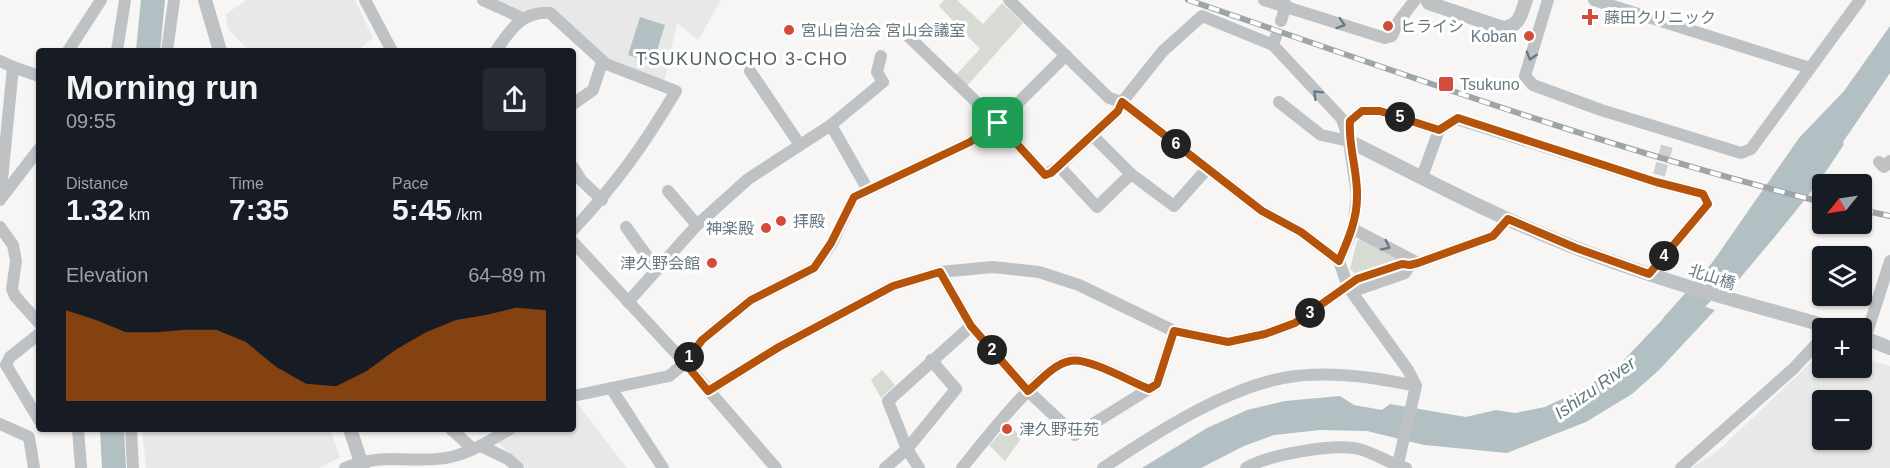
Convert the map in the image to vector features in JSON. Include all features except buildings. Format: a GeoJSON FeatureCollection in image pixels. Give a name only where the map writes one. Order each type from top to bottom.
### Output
{"type":"FeatureCollection","features":[{"type":"Feature","properties":{"kind":"street"},"geometry":{"type":"LineString","coordinates":[[70,48],[101,0]]}},
{"type":"Feature","properties":{"kind":"street"},"geometry":{"type":"LineString","coordinates":[[117,48],[124,0]]}},
{"type":"Feature","properties":{"kind":"street"},"geometry":{"type":"LineString","coordinates":[[167,48],[174,0]]}},
{"type":"Feature","properties":{"kind":"street"},"geometry":{"type":"LineString","coordinates":[[205,0],[219,48]]}},
{"type":"Feature","properties":{"kind":"street"},"geometry":{"type":"LineString","coordinates":[[365,0],[390,48]]}},
{"type":"Feature","properties":{"kind":"street"},"geometry":{"type":"LineString","coordinates":[[483,0],[522,18]]}},
{"type":"Feature","properties":{"kind":"street"},"geometry":{"type":"LineString","coordinates":[[1009,0],[1109,98],[1122,102],[1206,170],[1262,211],[1301,232],[1339,261],[1408,370],[1415,392],[1400,465],[1358,449],[1295,453],[1256,462],[1246,468]]}},
{"type":"Feature","properties":{"kind":"street"},"geometry":{"type":"LineString","coordinates":[[1264,0],[1286,5],[1385,38],[1392,36],[1398,22],[1415,0]]}},
{"type":"Feature","properties":{"kind":"street"},"geometry":{"type":"LineString","coordinates":[[1427,0],[1429,3],[1503,28],[1512,27],[1518,22],[1526,0]]}},
{"type":"Feature","properties":{"kind":"street"},"geometry":{"type":"LineString","coordinates":[[1548,0],[1525,76],[1533,85],[1670,137],[1741,153],[1751,149],[1860,0]]}},
{"type":"Feature","properties":{"kind":"street"},"geometry":{"type":"LineString","coordinates":[[1594,0],[1810,68]]}},
{"type":"Feature","properties":{"kind":"street"},"geometry":{"type":"LineString","coordinates":[[1281,21],[1286,5]]}},
{"type":"Feature","properties":{"kind":"street"},"geometry":{"type":"LineString","coordinates":[[498,48],[522,18],[538,12],[550,14],[602,62],[676,91],[644,145],[602,200],[576,227]]}},
{"type":"Feature","properties":{"kind":"street"},"geometry":{"type":"LineString","coordinates":[[907,35],[998,123],[1045,175],[1059,166],[1118,111],[1122,102],[1163,51],[1202,16],[1275,41],[1342,119],[1357,195],[1353,229],[1339,261]]}},
{"type":"Feature","properties":{"kind":"street"},"geometry":{"type":"LineString","coordinates":[[576,395],[669,376],[685,363],[702,340],[751,300],[814,268],[831,243],[854,197],[970,142],[998,123],[1066,55]]}},
{"type":"Feature","properties":{"kind":"street"},"geometry":{"type":"LineString","coordinates":[[628,302],[697,225],[748,178],[831,125],[884,82],[877,72],[880,56]]}},
{"type":"Feature","properties":{"kind":"street"},"geometry":{"type":"LineString","coordinates":[[0,61],[13,68],[36,74]]}},
{"type":"Feature","properties":{"kind":"street"},"geometry":{"type":"LineString","coordinates":[[576,102],[593,90],[602,62]]}},
{"type":"Feature","properties":{"kind":"street"},"geometry":{"type":"LineString","coordinates":[[0,199],[13,68]]}},
{"type":"Feature","properties":{"kind":"street"},"geometry":{"type":"LineString","coordinates":[[750,71],[800,145]]}},
{"type":"Feature","properties":{"kind":"street"},"geometry":{"type":"LineString","coordinates":[[1279,102],[1321,135],[1348,141]]}},
{"type":"Feature","properties":{"kind":"street"},"geometry":{"type":"LineString","coordinates":[[1348,141],[1350,121],[1362,111],[1380,111],[1439,130]]}},
{"type":"Feature","properties":{"kind":"street"},"geometry":{"type":"LineString","coordinates":[[1422,177],[1439,130],[1458,118],[1703,194],[1708,204],[1649,274]]}},
{"type":"Feature","properties":{"kind":"street"},"geometry":{"type":"LineString","coordinates":[[831,125],[868,190]]}},
{"type":"Feature","properties":{"kind":"street"},"geometry":{"type":"LineString","coordinates":[[1092,135],[1131,174],[1174,206],[1206,170]]}},
{"type":"Feature","properties":{"kind":"street","name":"北山橋"},"geometry":{"type":"LineString","coordinates":[[1348,141],[1508,219],[1576,248],[1743,304],[1812,322]]}},
{"type":"Feature","properties":{"kind":"street"},"geometry":{"type":"LineString","coordinates":[[0,199],[36,152]]}},
{"type":"Feature","properties":{"kind":"street"},"geometry":{"type":"LineString","coordinates":[[1059,166],[1096,207],[1131,174]]}},
{"type":"Feature","properties":{"kind":"street"},"geometry":{"type":"LineString","coordinates":[[576,172],[581,180],[602,200]]}},
{"type":"Feature","properties":{"kind":"street"},"geometry":{"type":"LineString","coordinates":[[668,191],[697,225]]}},
{"type":"Feature","properties":{"kind":"street"},"geometry":{"type":"LineString","coordinates":[[1353,283],[1359,289],[1405,273],[1410,264],[1493,236],[1508,219]]}},
{"type":"Feature","properties":{"kind":"street"},"geometry":{"type":"LineString","coordinates":[[0,227],[13,245],[16,261],[12,289],[15,296],[36,320]]}},
{"type":"Feature","properties":{"kind":"street"},"geometry":{"type":"LineString","coordinates":[[626,227],[657,270]]}},
{"type":"Feature","properties":{"kind":"street"},"geometry":{"type":"LineString","coordinates":[[1353,229],[1410,264]]}},
{"type":"Feature","properties":{"kind":"street"},"geometry":{"type":"LineString","coordinates":[[576,245],[685,363],[776,468]]}},
{"type":"Feature","properties":{"kind":"street"},"geometry":{"type":"LineString","coordinates":[[1870,318],[1890,261]]}},
{"type":"Feature","properties":{"kind":"street"},"geometry":{"type":"LineString","coordinates":[[708,391],[779,347],[893,286],[940,272],[993,267],[1039,272],[1079,285],[1174,331],[1228,342],[1265,334],[1295,323],[1353,283]]}},
{"type":"Feature","properties":{"kind":"street"},"geometry":{"type":"LineString","coordinates":[[940,272],[971,326],[1028,391],[1075,435],[1157,384],[1174,331]]}},
{"type":"Feature","properties":{"kind":"street"},"geometry":{"type":"LineString","coordinates":[[920,468],[907,448],[888,401],[971,326]]}},
{"type":"Feature","properties":{"kind":"street"},"geometry":{"type":"LineString","coordinates":[[36,336],[10,357],[6,365],[36,415]]}},
{"type":"Feature","properties":{"kind":"street"},"geometry":{"type":"LineString","coordinates":[[1872,341],[1890,348]]}},
{"type":"Feature","properties":{"kind":"street"},"geometry":{"type":"LineString","coordinates":[[1680,468],[1793,369],[1812,349]]}},
{"type":"Feature","properties":{"kind":"street"},"geometry":{"type":"LineString","coordinates":[[885,468],[907,448],[956,389],[931,360]]}},
{"type":"Feature","properties":{"kind":"street"},"geometry":{"type":"LineString","coordinates":[[962,468],[1028,391],[1058,365],[1071,360],[1086,362],[1149,389]]}},
{"type":"Feature","properties":{"kind":"street"},"geometry":{"type":"LineString","coordinates":[[1102,468],[1208,405],[1283,378],[1375,377],[1415,392]]}},
{"type":"Feature","properties":{"kind":"street"},"geometry":{"type":"LineString","coordinates":[[611,388],[663,468]]}},
{"type":"Feature","properties":{"kind":"street"},"geometry":{"type":"LineString","coordinates":[[0,424],[29,437]]}},
{"type":"Feature","properties":{"kind":"street"},"geometry":{"type":"LineString","coordinates":[[29,437],[36,430]]}},
{"type":"Feature","properties":{"kind":"street"},"geometry":{"type":"LineString","coordinates":[[78,432],[81,468]]}},
{"type":"Feature","properties":{"kind":"street"},"geometry":{"type":"LineString","coordinates":[[131,432],[133,468]]}},
{"type":"Feature","properties":{"kind":"street"},"geometry":{"type":"LineString","coordinates":[[351,432],[362,465]]}},
{"type":"Feature","properties":{"kind":"street"},"geometry":{"type":"LineString","coordinates":[[455,432],[477,447],[508,459],[518,468]]}},
{"type":"Feature","properties":{"kind":"street"},"geometry":{"type":"LineString","coordinates":[[345,468],[450,458],[504,432]]}},
{"type":"Feature","properties":{"kind":"street"},"geometry":{"type":"LineString","coordinates":[[29,437],[34,468]]}},
{"type":"Feature","properties":{"kind":"shaded area"},"geometry":{"type":"Polygon","coordinates":[[[246,0],[355,0],[373,38],[361,48],[246,48],[228,29],[226,14],[246,0]]]}},
{"type":"Feature","properties":{"kind":"shaded area"},"geometry":{"type":"Polygon","coordinates":[[[489,0],[721,0],[698,40],[677,23],[664,83],[610,64],[558,19],[531,10],[520,12],[489,0]]]}},
{"type":"Feature","properties":{"kind":"shaded area"},"geometry":{"type":"Polygon","coordinates":[[[944,0],[957,0],[983,24],[1002,3],[1023,23],[966,87],[954,77],[980,49],[939,6],[944,0]]]}},
{"type":"Feature","properties":{"kind":"shaded area"},"geometry":{"type":"Polygon","coordinates":[[[1361,238],[1398,259],[1354,273],[1350,269],[1357,241],[1361,238]]]}},
{"type":"Feature","properties":{"kind":"shaded area"},"geometry":{"type":"Polygon","coordinates":[[[1872,361],[1890,366],[1890,468],[1691,468],[1718,451],[1812,362],[1812,378],[1872,378],[1872,361]]]}},
{"type":"Feature","properties":{"kind":"shaded area"},"geometry":{"type":"Polygon","coordinates":[[[882,370],[895,385],[881,398],[871,380],[882,370]]]}},
{"type":"Feature","properties":{"kind":"shaded area"},"geometry":{"type":"Polygon","coordinates":[[[576,404],[627,468],[525,468],[497,441],[515,432],[576,432],[576,404]]]}},
{"type":"Feature","properties":{"kind":"shaded area"},"geometry":{"type":"Polygon","coordinates":[[[1008,425],[1022,437],[1005,461],[989,445],[1008,425]]]}},
{"type":"Feature","properties":{"kind":"shaded area"},"geometry":{"type":"Polygon","coordinates":[[[142,432],[331,432],[340,457],[319,468],[146,468],[142,432]]]}},
{"type":"Feature","properties":{"kind":"water"},"geometry":{"type":"Polygon","coordinates":[[[640,17],[665,25],[653,63],[628,55],[640,17]]]}},
{"type":"Feature","properties":{"kind":"water"},"geometry":{"type":"Polygon","coordinates":[[[1890,26],[1890,73],[1823,174],[1812,174],[1812,189],[1793,215],[1736,283],[1705,273],[1799,138],[1844,91],[1890,26]]]}},
{"type":"Feature","properties":{"kind":"water"},"geometry":{"type":"Polygon","coordinates":[[[1682,299],[1715,310],[1659,370],[1632,394],[1586,422],[1507,453],[1424,445],[1367,431],[1320,430],[1274,435],[1244,446],[1201,468],[1142,468],[1207,428],[1247,410],[1285,401],[1340,396],[1354,405],[1382,410],[1390,404],[1466,417],[1496,410],[1515,413],[1545,407],[1585,388],[1620,364],[1682,299]]]}},
{"type":"Feature","properties":{"kind":"waterway"},"geometry":{"type":"LineString","coordinates":[[148,48],[153,0]]}},
{"type":"Feature","properties":{"kind":"waterway","name":"Ishizu River"},"geometry":{"type":"LineString","coordinates":[[1673,325],[1737,253]]}},
{"type":"Feature","properties":{"kind":"waterway"},"geometry":{"type":"LineString","coordinates":[[112,432],[114,468]]}},
{"type":"Feature","properties":{"kind":"tunnel"},"geometry":{"type":"LineString","coordinates":[[1659,175],[1668,142]]}},
{"type":"Feature","properties":{"kind":"railway"},"geometry":{"type":"LineString","coordinates":[[1188,0],[1582,134],[1812,199]]}},
{"type":"Feature","properties":{"kind":"railway"},"geometry":{"type":"LineString","coordinates":[[1872,212],[1890,216]]}},
{"type":"Feature","properties":{"kind":"place","name":"藤田クリニック"},"geometry":{"type":"Point","coordinates":[1590,17]}},
{"type":"Feature","properties":{"kind":"place","name":"ヒライシ"},"geometry":{"type":"Point","coordinates":[1388,26]}},
{"type":"Feature","properties":{"kind":"place","name":"宮山自治会 宮山会議室"},"geometry":{"type":"Point","coordinates":[789,30]}},
{"type":"Feature","properties":{"kind":"place","name":"Koban"},"geometry":{"type":"Point","coordinates":[1529,36]}},
{"type":"Feature","properties":{"kind":"place","name":"Tsukuno"},"geometry":{"type":"Point","coordinates":[1446,84]}},
{"type":"Feature","properties":{"kind":"place","name":"拝殿"},"geometry":{"type":"Point","coordinates":[781,221]}},
{"type":"Feature","properties":{"kind":"place","name":"神楽殿"},"geometry":{"type":"Point","coordinates":[766,228]}},
{"type":"Feature","properties":{"kind":"place","name":"津久野会館"},"geometry":{"type":"Point","coordinates":[712,263]}},
{"type":"Feature","properties":{"kind":"place","name":"津久野荘苑"},"geometry":{"type":"Point","coordinates":[1007,429]}},
{"type":"Feature","properties":{"kind":"district","name":"TSUKUNOCHO 3-CHO"},"geometry":{"type":"Point","coordinates":[742,59]}},
{"type":"Feature","properties":{"kind":"route"},"geometry":{"type":"LineString","coordinates":[[1122,102],[1206,170],[1262,211],[1301,232],[1339,261],[1353,229],[1357,195],[1348,141],[1350,121],[1362,111],[1380,111],[1439,130],[1448,122],[1458,118],[1656,182],[1703,194],[1708,204],[1649,274],[1576,248],[1508,219],[1493,236],[1418,263],[1402,264],[1357,279],[1295,323],[1265,334],[1228,342],[1174,331],[1157,384],[1149,389],[1086,362],[1071,360],[1058,365],[1028,391],[971,326],[940,272],[893,286],[779,347],[708,391],[685,363],[702,340],[751,300],[814,268],[822,259],[854,197],[970,142],[998,123],[1045,175],[1059,166],[1118,111],[1122,102]]}}]}
